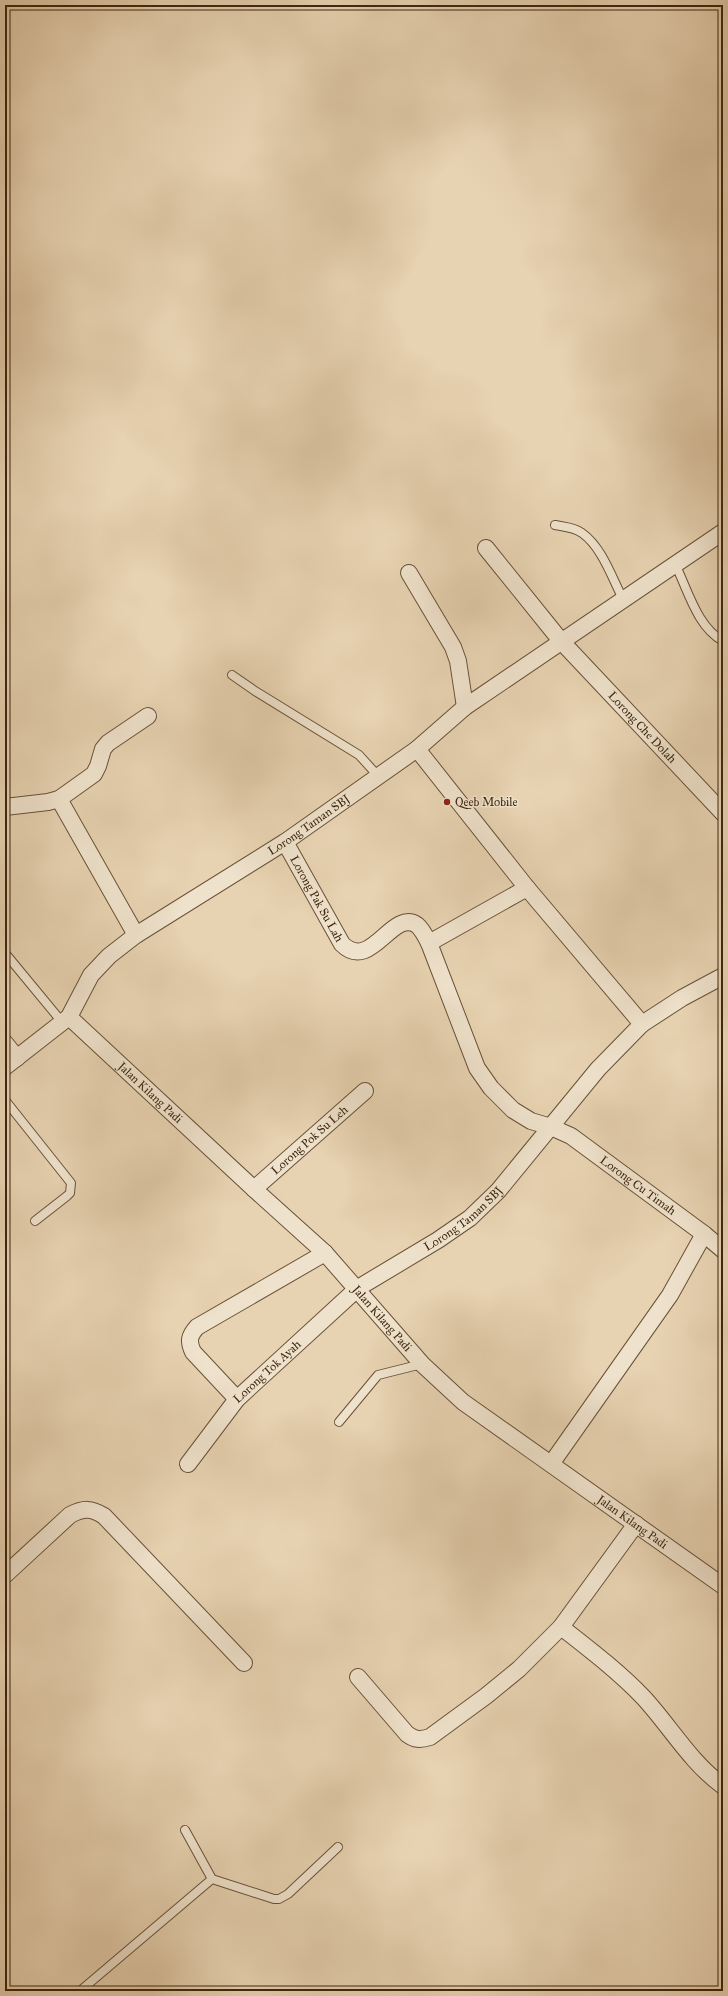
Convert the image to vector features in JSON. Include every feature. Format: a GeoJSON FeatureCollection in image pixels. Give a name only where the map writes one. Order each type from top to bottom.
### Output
{"type":"FeatureCollection","features":[{"type":"Feature","properties":{"kind":"street","name":"Lorong Taman SBJ"},"geometry":{"type":"LineString","coordinates":[[66,1020],[91,975],[109,956],[136,936],[285,842],[417,749],[465,707],[723,532]]}},
{"type":"Feature","properties":{"kind":"street","name":"Lorong Che Dolah"},"geometry":{"type":"LineString","coordinates":[[486,548],[561,641],[723,813]]}},
{"type":"Feature","properties":{"kind":"street"},"geometry":{"type":"LineString","coordinates":[[409,573],[453,647],[458,660],[465,707]]}},
{"type":"Feature","properties":{"kind":"street"},"geometry":{"type":"LineString","coordinates":[[5,808],[59,799],[94,774],[103,749],[108,743],[148,716]]}},
{"type":"Feature","properties":{"kind":"street"},"geometry":{"type":"LineString","coordinates":[[417,749],[527,888],[642,1024]]}},
{"type":"Feature","properties":{"kind":"street"},"geometry":{"type":"LineString","coordinates":[[59,799],[136,936]]}},
{"type":"Feature","properties":{"kind":"street","name":"Lorong Pak Su Lah"},"geometry":{"type":"LineString","coordinates":[[285,842],[342,944],[348,950],[357,952],[365,950],[399,924],[408,922],[418,926],[429,943]]}},
{"type":"Feature","properties":{"kind":"street"},"geometry":{"type":"LineString","coordinates":[[429,943],[527,888]]}},
{"type":"Feature","properties":{"kind":"street","name":"Lorong Cu Timah"},"geometry":{"type":"LineString","coordinates":[[429,943],[477,1068],[491,1088],[513,1110],[531,1121],[551,1127],[571,1136],[704,1234],[723,1250]]}},
{"type":"Feature","properties":{"kind":"street","name":"Lorong Taman SBJ"},"geometry":{"type":"LineString","coordinates":[[358,1288],[438,1240],[470,1218],[498,1191],[598,1069],[642,1024],[682,998],[723,976]]}},
{"type":"Feature","properties":{"kind":"street"},"geometry":{"type":"LineString","coordinates":[[5,1043],[11,1062],[66,1020]]}},
{"type":"Feature","properties":{"kind":"street","name":"Jalan Kilang Padi"},"geometry":{"type":"LineString","coordinates":[[66,1020],[325,1253],[358,1288],[422,1364],[463,1402],[723,1586]]}},
{"type":"Feature","properties":{"kind":"street","name":"Lorong Pok Su Leh"},"geometry":{"type":"LineString","coordinates":[[254,1189],[365,1091]]}},
{"type":"Feature","properties":{"kind":"street"},"geometry":{"type":"LineString","coordinates":[[551,1464],[670,1295],[704,1234]]}},
{"type":"Feature","properties":{"kind":"street"},"geometry":{"type":"LineString","coordinates":[[237,1399],[193,1352],[189,1344],[191,1334],[197,1327],[325,1253]]}},
{"type":"Feature","properties":{"kind":"street","name":"Lorong Tok Ayah"},"geometry":{"type":"LineString","coordinates":[[188,1464],[237,1399],[358,1288]]}},
{"type":"Feature","properties":{"kind":"street"},"geometry":{"type":"LineString","coordinates":[[7,1570],[70,1515],[81,1509],[93,1510],[104,1516],[244,1663]]}},
{"type":"Feature","properties":{"kind":"street"},"geometry":{"type":"LineString","coordinates":[[358,1677],[407,1734],[414,1739],[422,1740],[430,1737],[486,1696],[518,1669],[561,1626],[636,1524]]}},
{"type":"Feature","properties":{"kind":"street"},"geometry":{"type":"LineString","coordinates":[[561,1626],[621,1675],[643,1697],[699,1765],[723,1786]]}},
{"type":"Feature","properties":{"kind":"lane"},"geometry":{"type":"LineString","coordinates":[[555,525],[571,528],[581,532],[592,542],[623,599]]}},
{"type":"Feature","properties":{"kind":"lane"},"geometry":{"type":"LineString","coordinates":[[675,564],[704,626],[713,636],[723,642]]}},
{"type":"Feature","properties":{"kind":"lane"},"geometry":{"type":"LineString","coordinates":[[232,675],[255,691],[359,755],[379,777]]}},
{"type":"Feature","properties":{"kind":"lane"},"geometry":{"type":"LineString","coordinates":[[5,953],[66,1020]]}},
{"type":"Feature","properties":{"kind":"lane"},"geometry":{"type":"LineString","coordinates":[[5,1100],[71,1183],[70,1193],[34,1221]]}},
{"type":"Feature","properties":{"kind":"lane"},"geometry":{"type":"LineString","coordinates":[[339,1422],[378,1375],[422,1364]]}},
{"type":"Feature","properties":{"kind":"lane"},"geometry":{"type":"LineString","coordinates":[[184,1830],[212,1879],[279,1899],[288,1894],[338,1847]]}},
{"type":"Feature","properties":{"kind":"lane"},"geometry":{"type":"LineString","coordinates":[[80,1991],[212,1879]]}},
{"type":"Feature","properties":{"kind":"place","name":"Qeeb Mobile"},"geometry":{"type":"Point","coordinates":[447,802]}}]}
